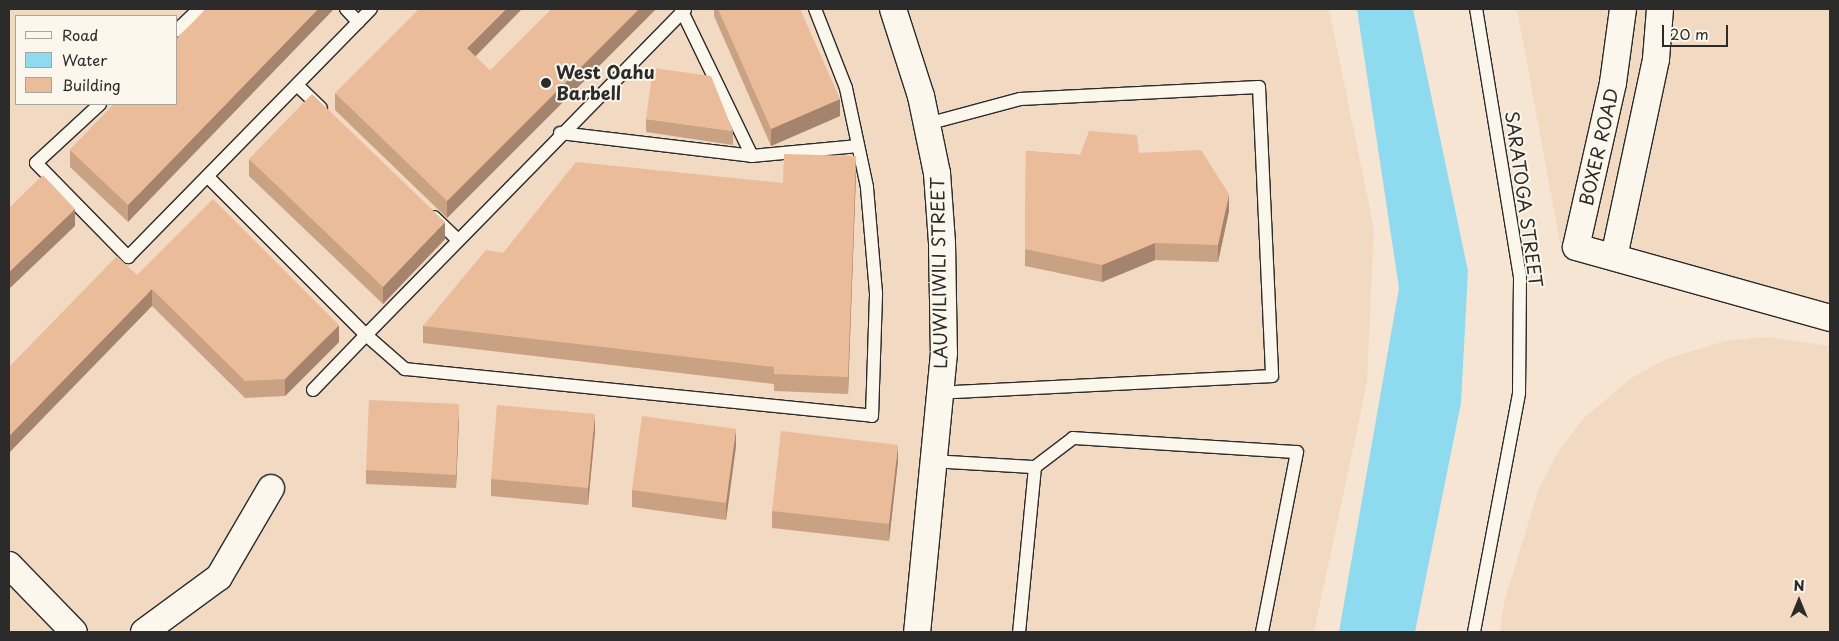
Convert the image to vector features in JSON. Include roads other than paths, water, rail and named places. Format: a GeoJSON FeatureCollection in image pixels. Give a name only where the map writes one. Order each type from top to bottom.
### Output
{"type":"FeatureCollection","features":[{"type":"Feature","properties":{"kind":"street","name":"LAUWILIWILI STREET"},"geometry":{"type":"LineString","coordinates":[[893,9],[906,44],[938,173],[942,243],[944,353],[916,632]]}},
{"type":"Feature","properties":{"kind":"street","name":"BOXER ROAD"},"geometry":{"type":"LineString","coordinates":[[1623,9],[1613,83],[1576,246],[1830,318]]}},
{"type":"Feature","properties":{"kind":"street","name":"BOXER ROAD"},"geometry":{"type":"LineString","coordinates":[[1614,257],[1656,59],[1660,9]]}},
{"type":"Feature","properties":{"kind":"street"},"geometry":{"type":"LineString","coordinates":[[144,632],[219,577],[271,488]]}},
{"type":"Feature","properties":{"kind":"street"},"geometry":{"type":"LineString","coordinates":[[9,565],[74,632]]}},
{"type":"Feature","properties":{"kind":"lane"},"geometry":{"type":"LineString","coordinates":[[178,29],[199,9]]}},
{"type":"Feature","properties":{"kind":"lane"},"geometry":{"type":"LineString","coordinates":[[346,9],[358,22]]}},
{"type":"Feature","properties":{"kind":"lane"},"geometry":{"type":"LineString","coordinates":[[99,105],[36,163],[128,257],[371,9]]}},
{"type":"Feature","properties":{"kind":"lane"},"geometry":{"type":"LineString","coordinates":[[313,390],[560,133],[683,9],[752,156]]}},
{"type":"Feature","properties":{"kind":"lane"},"geometry":{"type":"LineString","coordinates":[[208,177],[366,334],[405,369],[872,416],[876,293],[867,187],[846,88],[816,9]]}},
{"type":"Feature","properties":{"kind":"lane","name":"SARATOGA STREET"},"geometry":{"type":"LineString","coordinates":[[1474,632],[1519,392],[1520,277],[1476,9]]}},
{"type":"Feature","properties":{"kind":"lane"},"geometry":{"type":"LineString","coordinates":[[297,85],[332,119]]}},
{"type":"Feature","properties":{"kind":"lane"},"geometry":{"type":"LineString","coordinates":[[927,124],[1020,99],[1259,87],[1272,376],[940,393]]}},
{"type":"Feature","properties":{"kind":"lane"},"geometry":{"type":"LineString","coordinates":[[560,133],[752,156],[858,146]]}},
{"type":"Feature","properties":{"kind":"lane"},"geometry":{"type":"LineString","coordinates":[[423,206],[458,240]]}},
{"type":"Feature","properties":{"kind":"lane"},"geometry":{"type":"LineString","coordinates":[[933,461],[1035,467],[1072,438],[1297,452],[1262,632]]}},
{"type":"Feature","properties":{"kind":"lane"},"geometry":{"type":"LineString","coordinates":[[1019,632],[1035,467]]}},
{"type":"Feature","properties":{"kind":"water"},"geometry":{"type":"Polygon","coordinates":[[[1357,9],[1413,9],[1468,271],[1461,403],[1415,632],[1339,632],[1399,288],[1357,9]]]}},
{"type":"Feature","properties":{"kind":"place","name":"West Oahu Barbell"},"geometry":{"type":"Point","coordinates":[546,83]}}]}
